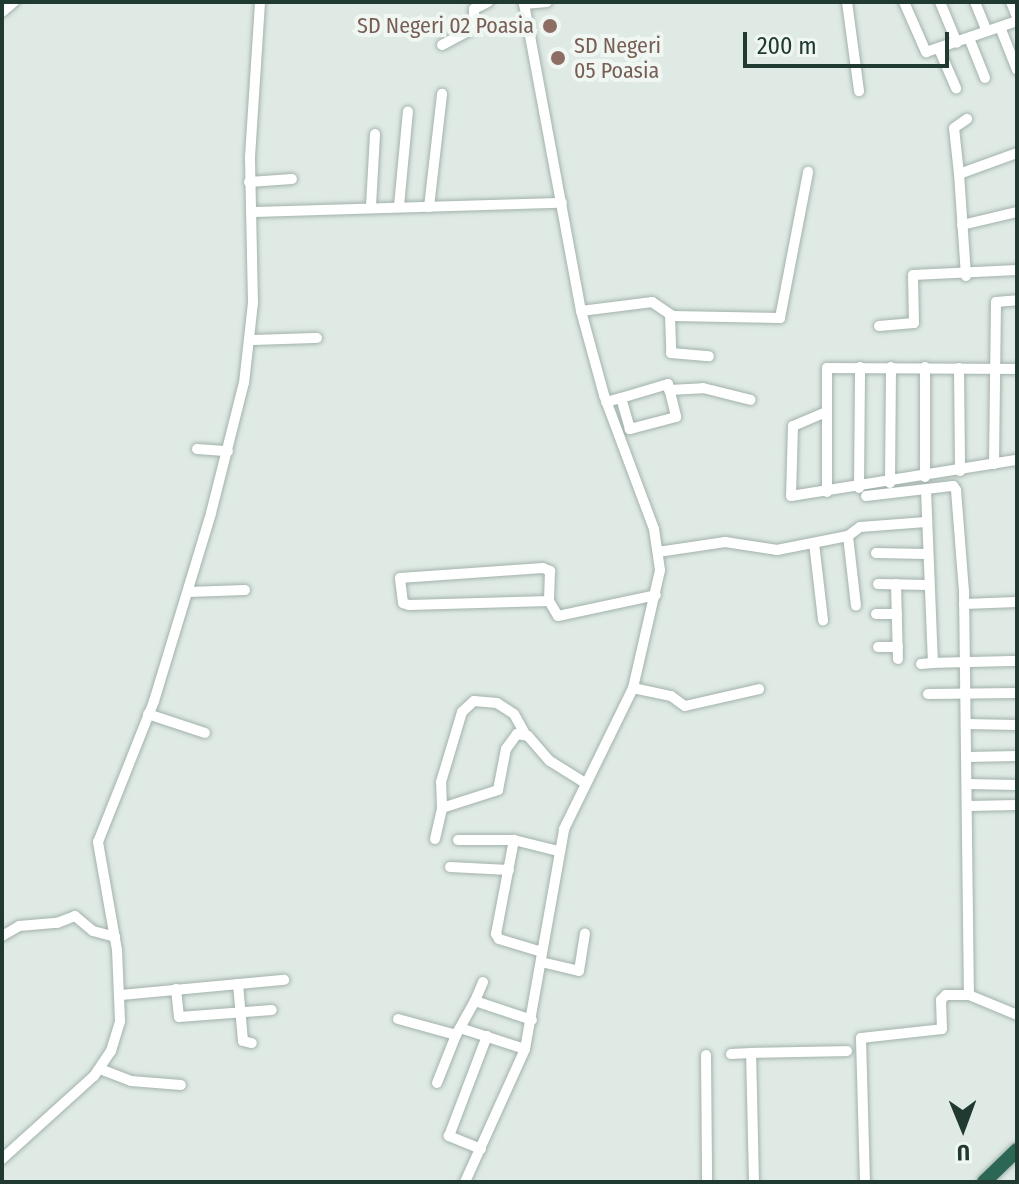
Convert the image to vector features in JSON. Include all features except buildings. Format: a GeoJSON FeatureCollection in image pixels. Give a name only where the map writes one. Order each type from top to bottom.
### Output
{"type":"FeatureCollection","features":[{"type":"Feature","properties":{"kind":"highway"},"geometry":{"type":"LineString","coordinates":[[984,1182],[1017,1150]]}},
{"type":"Feature","properties":{"kind":"highway"},"geometry":{"type":"LineString","coordinates":[[996,1182],[1017,1161]]}},
{"type":"Feature","properties":{"kind":"street"},"geometry":{"type":"LineString","coordinates":[[2,12],[14,2]]}},
{"type":"Feature","properties":{"kind":"street"},"geometry":{"type":"LineString","coordinates":[[2,1159],[100,1069],[115,1039],[121,995],[115,937],[98,842],[148,714],[188,592],[228,451],[250,340],[249,182],[260,2]]}},
{"type":"Feature","properties":{"kind":"street"},"geometry":{"type":"LineString","coordinates":[[442,45],[474,28],[474,9],[488,2]]}},
{"type":"Feature","properties":{"kind":"street"},"geometry":{"type":"LineString","coordinates":[[465,1182],[525,1049],[558,851],[583,782],[633,688],[656,595],[658,552],[606,402],[581,311],[524,3],[547,2]]}},
{"type":"Feature","properties":{"kind":"street"},"geometry":{"type":"LineString","coordinates":[[847,2],[859,91]]}},
{"type":"Feature","properties":{"kind":"street"},"geometry":{"type":"LineString","coordinates":[[904,2],[923,48],[939,49],[1017,19],[1011,2]]}},
{"type":"Feature","properties":{"kind":"street"},"geometry":{"type":"LineString","coordinates":[[940,2],[957,43]]}},
{"type":"Feature","properties":{"kind":"street"},"geometry":{"type":"LineString","coordinates":[[975,2],[987,31]]}},
{"type":"Feature","properties":{"kind":"street"},"geometry":{"type":"LineString","coordinates":[[1000,27],[1017,70]]}},
{"type":"Feature","properties":{"kind":"street"},"geometry":{"type":"LineString","coordinates":[[969,38],[985,78]]}},
{"type":"Feature","properties":{"kind":"street"},"geometry":{"type":"LineString","coordinates":[[939,49],[956,88]]}},
{"type":"Feature","properties":{"kind":"street"},"geometry":{"type":"LineString","coordinates":[[429,207],[442,94]]}},
{"type":"Feature","properties":{"kind":"street"},"geometry":{"type":"LineString","coordinates":[[399,206],[408,111]]}},
{"type":"Feature","properties":{"kind":"street"},"geometry":{"type":"LineString","coordinates":[[966,276],[954,128],[967,119]]}},
{"type":"Feature","properties":{"kind":"street"},"geometry":{"type":"LineString","coordinates":[[371,206],[375,134]]}},
{"type":"Feature","properties":{"kind":"street"},"geometry":{"type":"LineString","coordinates":[[959,174],[1017,153]]}},
{"type":"Feature","properties":{"kind":"street"},"geometry":{"type":"LineString","coordinates":[[581,311],[652,302],[670,315],[780,318],[808,172]]}},
{"type":"Feature","properties":{"kind":"street"},"geometry":{"type":"LineString","coordinates":[[249,182],[292,179]]}},
{"type":"Feature","properties":{"kind":"street"},"geometry":{"type":"LineString","coordinates":[[251,212],[371,206],[562,203]]}},
{"type":"Feature","properties":{"kind":"street"},"geometry":{"type":"LineString","coordinates":[[962,225],[1017,212]]}},
{"type":"Feature","properties":{"kind":"street"},"geometry":{"type":"LineString","coordinates":[[879,326],[914,323],[913,275],[966,276],[1017,270]]}},
{"type":"Feature","properties":{"kind":"street"},"geometry":{"type":"LineString","coordinates":[[994,464],[996,302],[1017,300]]}},
{"type":"Feature","properties":{"kind":"street"},"geometry":{"type":"LineString","coordinates":[[670,315],[671,353],[709,356]]}},
{"type":"Feature","properties":{"kind":"street"},"geometry":{"type":"LineString","coordinates":[[250,340],[317,338]]}},
{"type":"Feature","properties":{"kind":"street"},"geometry":{"type":"LineString","coordinates":[[860,367],[863,492]]}},
{"type":"Feature","properties":{"kind":"street"},"geometry":{"type":"LineString","coordinates":[[890,483],[891,367]]}},
{"type":"Feature","properties":{"kind":"street"},"geometry":{"type":"LineString","coordinates":[[925,367],[925,477]]}},
{"type":"Feature","properties":{"kind":"street"},"geometry":{"type":"LineString","coordinates":[[827,492],[827,368],[1017,369]]}},
{"type":"Feature","properties":{"kind":"street"},"geometry":{"type":"LineString","coordinates":[[959,368],[960,471]]}},
{"type":"Feature","properties":{"kind":"street"},"geometry":{"type":"LineString","coordinates":[[606,402],[668,384],[676,417],[630,429],[621,398]]}},
{"type":"Feature","properties":{"kind":"street"},"geometry":{"type":"LineString","coordinates":[[669,390],[703,388],[751,400]]}},
{"type":"Feature","properties":{"kind":"street"},"geometry":{"type":"LineString","coordinates":[[826,412],[793,426],[791,496],[827,492],[956,490],[964,604],[969,995]]}},
{"type":"Feature","properties":{"kind":"street"},"geometry":{"type":"LineString","coordinates":[[197,449],[228,451]]}},
{"type":"Feature","properties":{"kind":"street"},"geometry":{"type":"LineString","coordinates":[[863,492],[890,483],[1017,460]]}},
{"type":"Feature","properties":{"kind":"street"},"geometry":{"type":"LineString","coordinates":[[926,490],[926,554],[933,663]]}},
{"type":"Feature","properties":{"kind":"street"},"geometry":{"type":"LineString","coordinates":[[658,552],[701,543],[777,550],[848,536],[860,527],[926,522]]}},
{"type":"Feature","properties":{"kind":"street"},"geometry":{"type":"LineString","coordinates":[[848,536],[856,606]]}},
{"type":"Feature","properties":{"kind":"street"},"geometry":{"type":"LineString","coordinates":[[814,543],[823,620]]}},
{"type":"Feature","properties":{"kind":"street"},"geometry":{"type":"LineString","coordinates":[[876,553],[926,554]]}},
{"type":"Feature","properties":{"kind":"street"},"geometry":{"type":"LineString","coordinates":[[549,601],[409,605],[403,603],[400,578],[543,568],[550,571],[549,601],[558,616],[656,595]]}},
{"type":"Feature","properties":{"kind":"street"},"geometry":{"type":"LineString","coordinates":[[878,584],[928,585]]}},
{"type":"Feature","properties":{"kind":"street"},"geometry":{"type":"LineString","coordinates":[[896,584],[898,659]]}},
{"type":"Feature","properties":{"kind":"street"},"geometry":{"type":"LineString","coordinates":[[188,592],[245,590]]}},
{"type":"Feature","properties":{"kind":"street"},"geometry":{"type":"LineString","coordinates":[[964,604],[1017,602]]}},
{"type":"Feature","properties":{"kind":"street"},"geometry":{"type":"LineString","coordinates":[[876,614],[897,614]]}},
{"type":"Feature","properties":{"kind":"street"},"geometry":{"type":"LineString","coordinates":[[878,647],[898,647]]}},
{"type":"Feature","properties":{"kind":"street"},"geometry":{"type":"LineString","coordinates":[[921,664],[1017,661]]}},
{"type":"Feature","properties":{"kind":"street"},"geometry":{"type":"LineString","coordinates":[[633,688],[671,696],[685,706],[759,689]]}},
{"type":"Feature","properties":{"kind":"street"},"geometry":{"type":"LineString","coordinates":[[928,694],[1017,693]]}},
{"type":"Feature","properties":{"kind":"street"},"geometry":{"type":"LineString","coordinates":[[435,839],[442,808],[441,782],[462,712],[474,701],[497,703],[514,714],[525,734],[550,761],[583,782]]}},
{"type":"Feature","properties":{"kind":"street"},"geometry":{"type":"LineString","coordinates":[[148,714],[205,733]]}},
{"type":"Feature","properties":{"kind":"street"},"geometry":{"type":"LineString","coordinates":[[966,724],[1017,725]]}},
{"type":"Feature","properties":{"kind":"street"},"geometry":{"type":"LineString","coordinates":[[442,808],[498,790],[510,739],[525,734]]}},
{"type":"Feature","properties":{"kind":"street"},"geometry":{"type":"LineString","coordinates":[[967,757],[1017,756]]}},
{"type":"Feature","properties":{"kind":"street"},"geometry":{"type":"LineString","coordinates":[[968,784],[1017,785]]}},
{"type":"Feature","properties":{"kind":"street"},"geometry":{"type":"LineString","coordinates":[[968,806],[1017,805]]}},
{"type":"Feature","properties":{"kind":"street"},"geometry":{"type":"LineString","coordinates":[[458,840],[514,840],[558,851]]}},
{"type":"Feature","properties":{"kind":"street"},"geometry":{"type":"LineString","coordinates":[[514,840],[496,936],[579,971],[585,933]]}},
{"type":"Feature","properties":{"kind":"street"},"geometry":{"type":"LineString","coordinates":[[450,867],[509,870]]}},
{"type":"Feature","properties":{"kind":"street"},"geometry":{"type":"LineString","coordinates":[[2,936],[19,926],[57,923],[75,916],[93,931],[115,937]]}},
{"type":"Feature","properties":{"kind":"street"},"geometry":{"type":"LineString","coordinates":[[121,995],[284,980]]}},
{"type":"Feature","properties":{"kind":"street"},"geometry":{"type":"LineString","coordinates":[[437,1083],[458,1031],[483,982]]}},
{"type":"Feature","properties":{"kind":"street"},"geometry":{"type":"LineString","coordinates":[[238,984],[243,1041],[252,1043]]}},
{"type":"Feature","properties":{"kind":"street"},"geometry":{"type":"LineString","coordinates":[[176,989],[179,1017],[272,1010]]}},
{"type":"Feature","properties":{"kind":"street"},"geometry":{"type":"LineString","coordinates":[[865,1182],[861,1038],[942,1029],[942,997],[969,995],[1017,1015]]}},
{"type":"Feature","properties":{"kind":"street"},"geometry":{"type":"LineString","coordinates":[[475,1001],[532,1020]]}},
{"type":"Feature","properties":{"kind":"street"},"geometry":{"type":"LineString","coordinates":[[398,1019],[487,1036],[525,1049]]}},
{"type":"Feature","properties":{"kind":"street"},"geometry":{"type":"LineString","coordinates":[[481,1149],[449,1136],[487,1036]]}},
{"type":"Feature","properties":{"kind":"street"},"geometry":{"type":"LineString","coordinates":[[731,1054],[847,1051]]}},
{"type":"Feature","properties":{"kind":"street"},"geometry":{"type":"LineString","coordinates":[[751,1053],[754,1182]]}},
{"type":"Feature","properties":{"kind":"street"},"geometry":{"type":"LineString","coordinates":[[706,1055],[707,1182]]}},
{"type":"Feature","properties":{"kind":"street"},"geometry":{"type":"LineString","coordinates":[[100,1069],[131,1081],[181,1085]]}},
{"type":"Feature","properties":{"kind":"place","name":"SD Negeri 02 Poasia"},"geometry":{"type":"Point","coordinates":[550,26]}},
{"type":"Feature","properties":{"kind":"place","name":"SD Negeri 05 Poasia"},"geometry":{"type":"Point","coordinates":[558,58]}}]}
